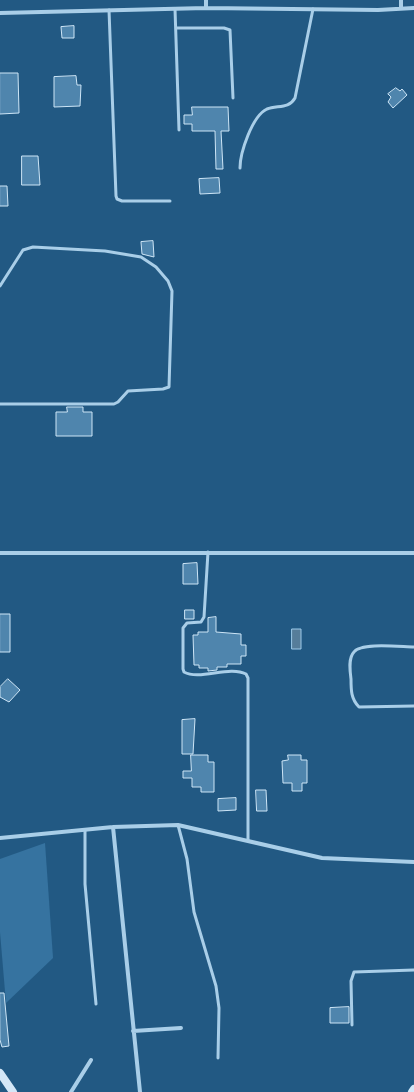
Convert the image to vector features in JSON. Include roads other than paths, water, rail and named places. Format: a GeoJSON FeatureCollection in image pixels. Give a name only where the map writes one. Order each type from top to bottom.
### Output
{"type":"FeatureCollection","features":[{"type":"Feature","properties":{"kind":"street"},"geometry":{"type":"LineString","coordinates":[[206,0],[206,8]]}},
{"type":"Feature","properties":{"kind":"street"},"geometry":{"type":"LineString","coordinates":[[402,0],[402,8]]}},
{"type":"Feature","properties":{"kind":"street"},"geometry":{"type":"LineString","coordinates":[[0,13],[206,8],[414,8]]}},
{"type":"Feature","properties":{"kind":"street"},"geometry":{"type":"LineString","coordinates":[[0,553],[414,553]]}},
{"type":"Feature","properties":{"kind":"street"},"geometry":{"type":"LineString","coordinates":[[0,838],[113,827],[178,825],[329,859],[414,862]]}},
{"type":"Feature","properties":{"kind":"street"},"geometry":{"type":"LineString","coordinates":[[113,827],[140,1092]]}},
{"type":"Feature","properties":{"kind":"street"},"geometry":{"type":"LineString","coordinates":[[133,1031],[181,1028]]}},
{"type":"Feature","properties":{"kind":"street"},"geometry":{"type":"LineString","coordinates":[[71,1092],[90,1060]]}},
{"type":"Feature","properties":{"kind":"street"},"geometry":{"type":"LineString","coordinates":[[0,1073],[13,1092]]}},
{"type":"Feature","properties":{"kind":"lane"},"geometry":{"type":"LineString","coordinates":[[175,9],[178,130]]}},
{"type":"Feature","properties":{"kind":"lane"},"geometry":{"type":"LineString","coordinates":[[240,168],[241,156],[260,113],[272,108],[289,104],[295,98],[313,9]]}},
{"type":"Feature","properties":{"kind":"lane"},"geometry":{"type":"LineString","coordinates":[[109,10],[116,196],[117,199],[122,201],[170,201]]}},
{"type":"Feature","properties":{"kind":"lane"},"geometry":{"type":"LineString","coordinates":[[176,28],[224,28],[230,30],[233,98]]}},
{"type":"Feature","properties":{"kind":"lane"},"geometry":{"type":"LineString","coordinates":[[0,286],[16,259],[26,248],[77,249],[105,251],[145,258],[168,281],[172,297],[169,387],[163,389],[128,391],[118,402],[114,404],[0,404]]}},
{"type":"Feature","properties":{"kind":"lane"},"geometry":{"type":"LineString","coordinates":[[208,552],[204,617],[201,622],[187,623],[183,628],[183,669],[184,672],[191,674],[238,672],[246,674],[248,678],[248,840]]}},
{"type":"Feature","properties":{"kind":"lane"},"geometry":{"type":"LineString","coordinates":[[414,647],[379,646],[358,648],[354,652],[351,659],[350,672],[352,698],[359,707],[414,706]]}},
{"type":"Feature","properties":{"kind":"lane"},"geometry":{"type":"LineString","coordinates":[[178,825],[187,859],[194,912],[216,986],[219,1008],[218,1058]]}},
{"type":"Feature","properties":{"kind":"lane"},"geometry":{"type":"LineString","coordinates":[[85,830],[85,884],[96,1004]]}},
{"type":"Feature","properties":{"kind":"lane"},"geometry":{"type":"LineString","coordinates":[[352,1025],[351,981],[354,972],[414,970]]}}]}
